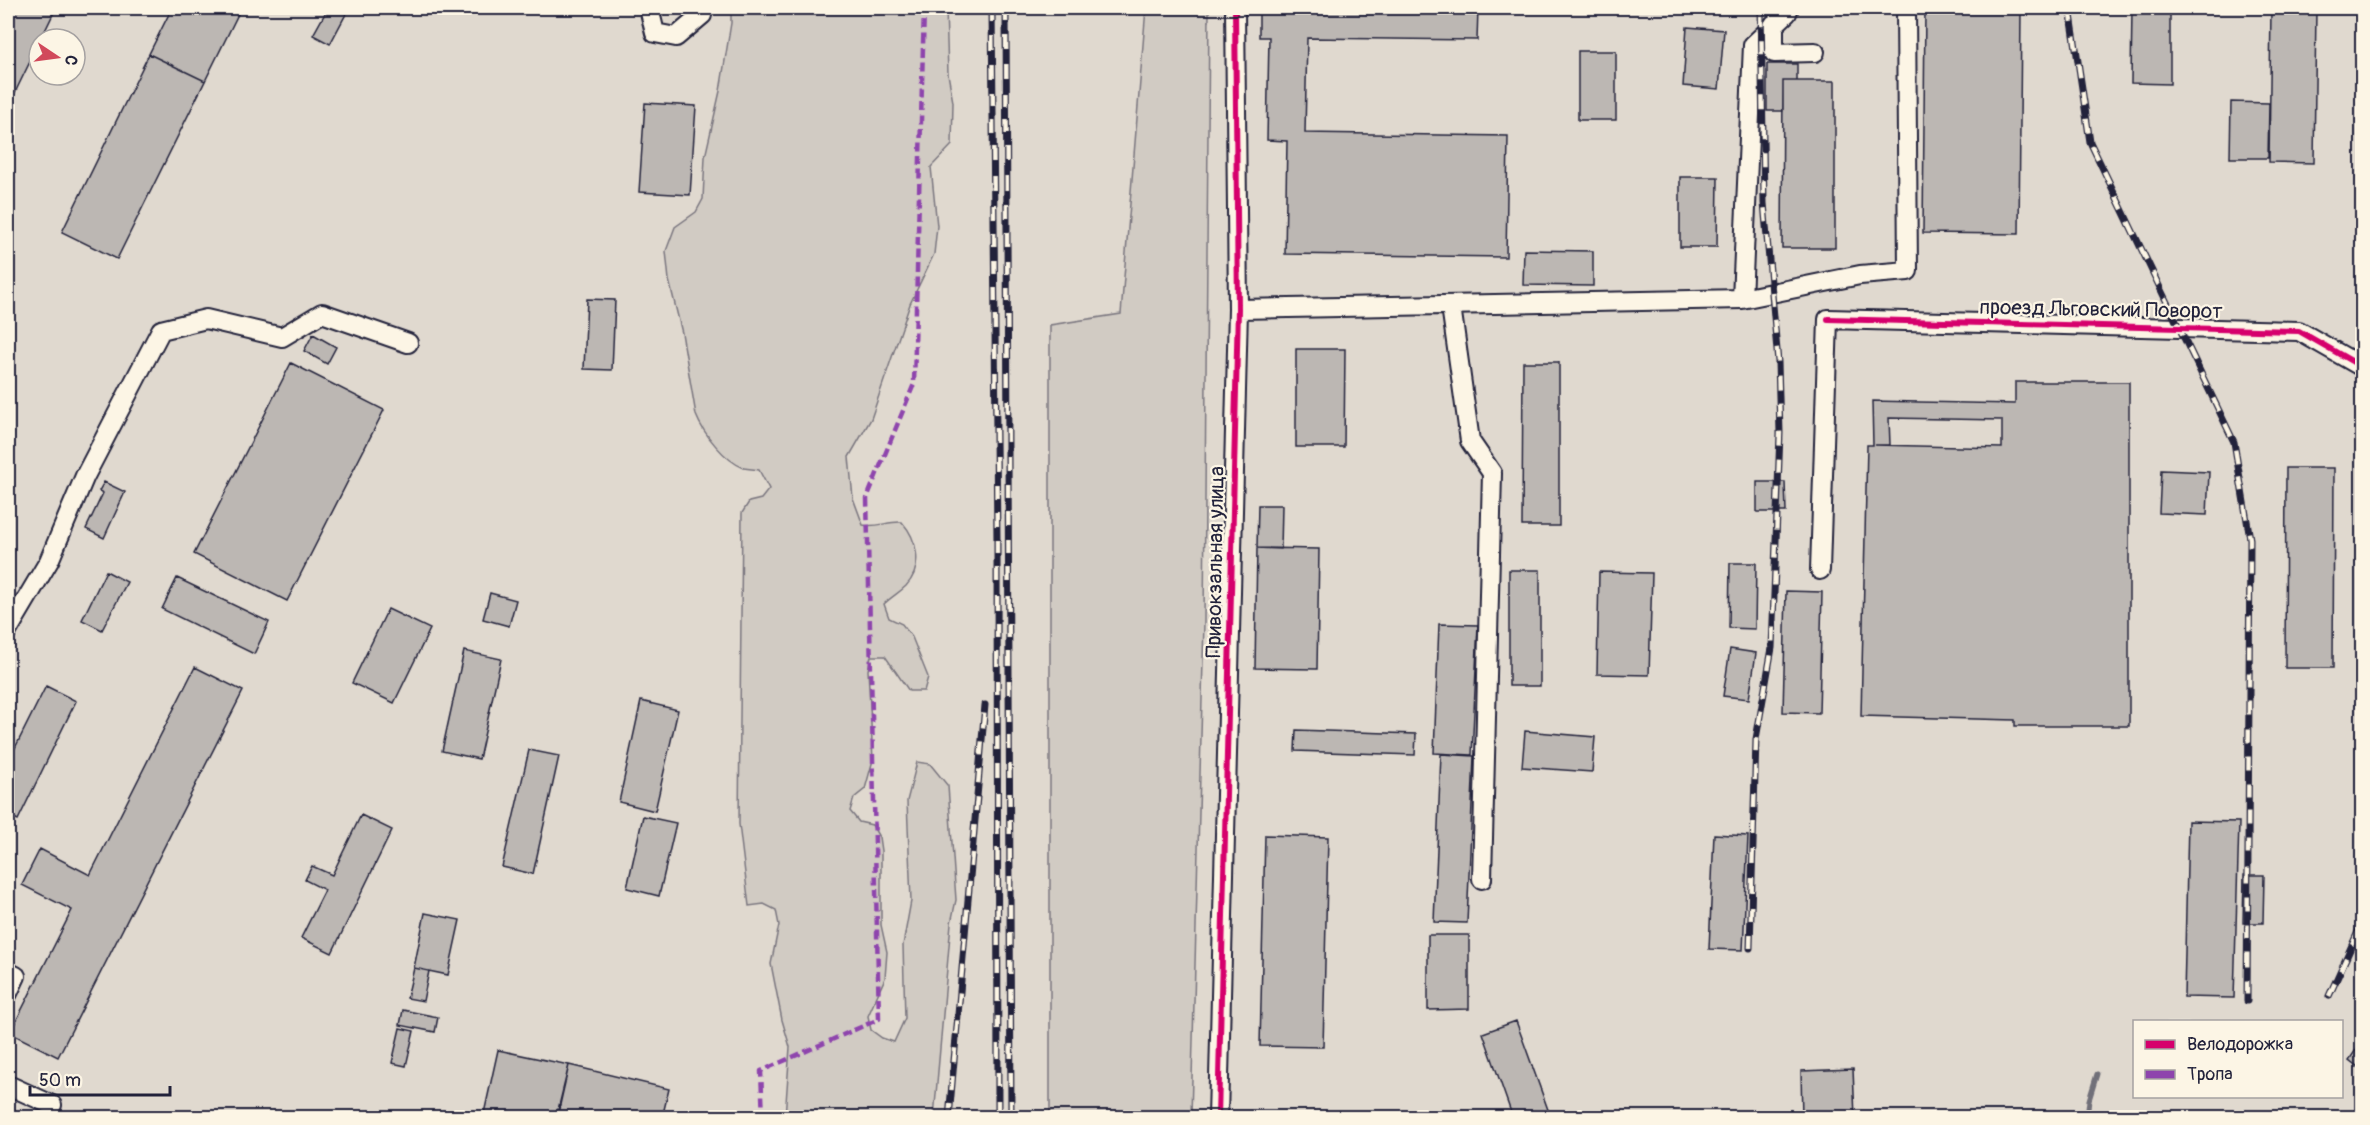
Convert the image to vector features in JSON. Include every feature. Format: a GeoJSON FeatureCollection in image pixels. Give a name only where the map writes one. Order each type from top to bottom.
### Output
{"type":"FeatureCollection","features":[{"type":"Feature","properties":{"kind":"street"},"geometry":{"type":"LineString","coordinates":[[649,8],[655,33],[676,37],[702,15],[702,8]]}},
{"type":"Feature","properties":{"kind":"street","name":"Привокзальная улица"},"geometry":{"type":"LineString","coordinates":[[1218,1118],[1238,309],[1235,8]]}},
{"type":"Feature","properties":{"kind":"street"},"geometry":{"type":"LineString","coordinates":[[1742,299],[1753,45],[1789,8]]}},
{"type":"Feature","properties":{"kind":"street"},"geometry":{"type":"LineString","coordinates":[[1238,309],[1742,299],[1860,274],[1908,271],[1906,8]]}},
{"type":"Feature","properties":{"kind":"street"},"geometry":{"type":"LineString","coordinates":[[1774,24],[1774,53],[1815,52]]}},
{"type":"Feature","properties":{"kind":"street"},"geometry":{"type":"LineString","coordinates":[[1451,306],[1470,441],[1492,473],[1482,879]]}},
{"type":"Feature","properties":{"kind":"street"},"geometry":{"type":"LineString","coordinates":[[8,630],[49,561],[85,476],[161,330],[206,319],[282,337],[321,313],[408,343]]}},
{"type":"Feature","properties":{"kind":"street","name":"проезд Льговский Поворот"},"geometry":{"type":"LineString","coordinates":[[1820,570],[1828,319],[2299,331],[2362,367]]}},
{"type":"Feature","properties":{"kind":"street"},"geometry":{"type":"LineString","coordinates":[[8,972],[16,976],[8,993]]}},
{"type":"Feature","properties":{"kind":"street"},"geometry":{"type":"LineString","coordinates":[[8,1085],[52,1105]]}},
{"type":"Feature","properties":{"kind":"shaded area"},"geometry":{"type":"Polygon","coordinates":[[[8,8],[2362,8],[2362,1117],[8,1117],[8,8]]]}},
{"type":"Feature","properties":{"kind":"shaded area"},"geometry":{"type":"Polygon","coordinates":[[[731,8],[946,8],[948,74],[953,102],[952,145],[931,167],[937,226],[934,254],[910,304],[871,419],[849,457],[853,498],[863,525],[902,522],[915,545],[917,562],[912,578],[904,588],[884,604],[889,618],[902,624],[912,637],[928,677],[924,691],[909,691],[885,656],[871,656],[868,670],[873,760],[865,789],[854,798],[850,811],[859,822],[872,825],[879,837],[881,925],[887,952],[885,978],[868,1016],[871,1030],[882,1038],[894,1042],[905,1018],[903,945],[911,901],[907,801],[917,762],[930,764],[948,786],[956,900],[951,923],[934,1117],[785,1117],[790,1047],[771,964],[779,925],[776,910],[764,904],[749,906],[739,824],[742,513],[749,502],[761,499],[769,489],[759,470],[744,468],[729,459],[709,438],[699,422],[669,280],[666,251],[675,227],[696,212],[703,199],[705,157],[720,91],[731,23],[731,8]]]}},
{"type":"Feature","properties":{"kind":"shaded area"},"geometry":{"type":"Polygon","coordinates":[[[1146,8],[1209,8],[1204,622],[1191,1116],[1050,1117],[1050,325],[1121,314],[1146,8]]]}},
{"type":"Feature","properties":{"kind":"building"},"geometry":{"type":"Polygon","coordinates":[[[8,8],[56,8],[47,27],[27,27],[27,68],[8,107],[8,8]]]}},
{"type":"Feature","properties":{"kind":"building"},"geometry":{"type":"Polygon","coordinates":[[[172,8],[241,8],[205,81],[149,54],[172,8]]]}},
{"type":"Feature","properties":{"kind":"building"},"geometry":{"type":"Polygon","coordinates":[[[328,8],[338,8],[347,12],[330,44],[313,35],[328,8]]]}},
{"type":"Feature","properties":{"kind":"building"},"geometry":{"type":"Polygon","coordinates":[[[1259,8],[1478,8],[1477,40],[1307,38],[1305,133],[1508,136],[1506,257],[1285,254],[1287,141],[1267,140],[1269,37],[1259,37],[1259,8]]]}},
{"type":"Feature","properties":{"kind":"building"},"geometry":{"type":"Polygon","coordinates":[[[1925,8],[2021,8],[2019,234],[1923,233],[1925,8]]]}},
{"type":"Feature","properties":{"kind":"building"},"geometry":{"type":"Polygon","coordinates":[[[2132,8],[2170,8],[2170,84],[2131,83],[2132,8]]]}},
{"type":"Feature","properties":{"kind":"building"},"geometry":{"type":"Polygon","coordinates":[[[2271,8],[2316,8],[2314,163],[2269,162],[2271,8]]]}},
{"type":"Feature","properties":{"kind":"building"},"geometry":{"type":"Polygon","coordinates":[[[1687,27],[1724,30],[1719,89],[1683,86],[1687,27]]]}},
{"type":"Feature","properties":{"kind":"building"},"geometry":{"type":"Polygon","coordinates":[[[1578,51],[1616,51],[1616,120],[1578,120],[1578,51]]]}},
{"type":"Feature","properties":{"kind":"building"},"geometry":{"type":"Polygon","coordinates":[[[149,54],[205,81],[117,259],[62,232],[149,54]]]}},
{"type":"Feature","properties":{"kind":"building"},"geometry":{"type":"Polygon","coordinates":[[[1767,64],[1797,64],[1797,81],[1783,81],[1783,111],[1767,111],[1767,64]]]}},
{"type":"Feature","properties":{"kind":"building"},"geometry":{"type":"Polygon","coordinates":[[[1783,81],[1835,81],[1835,248],[1782,248],[1783,81]]]}},
{"type":"Feature","properties":{"kind":"building"},"geometry":{"type":"Polygon","coordinates":[[[2231,102],[2269,103],[2268,158],[2230,158],[2231,102]]]}},
{"type":"Feature","properties":{"kind":"building"},"geometry":{"type":"Polygon","coordinates":[[[645,103],[696,106],[690,195],[639,192],[645,103]]]}},
{"type":"Feature","properties":{"kind":"building"},"geometry":{"type":"Polygon","coordinates":[[[1680,177],[1718,177],[1717,247],[1680,247],[1680,177]]]}},
{"type":"Feature","properties":{"kind":"building"},"geometry":{"type":"Polygon","coordinates":[[[1524,250],[1593,251],[1593,286],[1523,285],[1524,250]]]}},
{"type":"Feature","properties":{"kind":"building"},"geometry":{"type":"Polygon","coordinates":[[[587,299],[615,300],[612,370],[584,369],[587,299]]]}},
{"type":"Feature","properties":{"kind":"building"},"geometry":{"type":"Polygon","coordinates":[[[313,334],[336,347],[327,364],[304,351],[313,334]]]}},
{"type":"Feature","properties":{"kind":"building"},"geometry":{"type":"Polygon","coordinates":[[[1296,349],[1345,349],[1344,447],[1296,447],[1296,349]]]}},
{"type":"Feature","properties":{"kind":"building"},"geometry":{"type":"Polygon","coordinates":[[[1523,362],[1559,362],[1559,526],[1522,526],[1523,362]]]}},
{"type":"Feature","properties":{"kind":"building"},"geometry":{"type":"Polygon","coordinates":[[[291,363],[384,410],[287,601],[194,554],[291,363]]]}},
{"type":"Feature","properties":{"kind":"building"},"geometry":{"type":"Polygon","coordinates":[[[2015,382],[2129,382],[2129,726],[2015,726],[2015,720],[1861,716],[1867,445],[1873,445],[1872,401],[2015,404],[2015,382]],[[1889,418],[1890,445],[1875,445],[2002,448],[2002,420],[1889,418]]]}},
{"type":"Feature","properties":{"kind":"building"},"geometry":{"type":"Polygon","coordinates":[[[2286,468],[2334,468],[2333,668],[2285,668],[2286,468]]]}},
{"type":"Feature","properties":{"kind":"building"},"geometry":{"type":"Polygon","coordinates":[[[2161,470],[2209,472],[2207,515],[2159,513],[2161,470]]]}},
{"type":"Feature","properties":{"kind":"building"},"geometry":{"type":"Polygon","coordinates":[[[104,482],[125,492],[104,538],[86,529],[103,493],[99,491],[104,482]]]}},
{"type":"Feature","properties":{"kind":"building"},"geometry":{"type":"Polygon","coordinates":[[[1757,482],[1785,482],[1786,512],[1757,512],[1757,482]]]}},
{"type":"Feature","properties":{"kind":"building"},"geometry":{"type":"Polygon","coordinates":[[[1258,505],[1282,505],[1281,549],[1257,548],[1258,505]]]}},
{"type":"Feature","properties":{"kind":"building"},"geometry":{"type":"Polygon","coordinates":[[[1257,548],[1319,549],[1317,669],[1255,668],[1257,548]]]}},
{"type":"Feature","properties":{"kind":"building"},"geometry":{"type":"Polygon","coordinates":[[[1730,563],[1756,563],[1755,629],[1729,628],[1730,563]]]}},
{"type":"Feature","properties":{"kind":"building"},"geometry":{"type":"Polygon","coordinates":[[[1509,570],[1540,570],[1540,686],[1509,686],[1509,570]]]}},
{"type":"Feature","properties":{"kind":"building"},"geometry":{"type":"Polygon","coordinates":[[[106,571],[127,582],[102,630],[82,620],[106,571]]]}},
{"type":"Feature","properties":{"kind":"building"},"geometry":{"type":"Polygon","coordinates":[[[1599,572],[1652,573],[1649,675],[1597,674],[1599,572]]]}},
{"type":"Feature","properties":{"kind":"building"},"geometry":{"type":"Polygon","coordinates":[[[177,578],[269,622],[254,654],[162,609],[177,578]]]}},
{"type":"Feature","properties":{"kind":"building"},"geometry":{"type":"Polygon","coordinates":[[[1786,591],[1822,592],[1819,713],[1783,712],[1786,591]]]}},
{"type":"Feature","properties":{"kind":"building"},"geometry":{"type":"Polygon","coordinates":[[[490,593],[516,600],[509,626],[483,619],[490,593]]]}},
{"type":"Feature","properties":{"kind":"building"},"geometry":{"type":"Polygon","coordinates":[[[388,609],[430,629],[394,703],[352,683],[388,609]]]}},
{"type":"Feature","properties":{"kind":"building"},"geometry":{"type":"Polygon","coordinates":[[[1439,624],[1478,625],[1472,755],[1434,753],[1439,624]]]}},
{"type":"Feature","properties":{"kind":"building"},"geometry":{"type":"Polygon","coordinates":[[[1730,649],[1756,653],[1749,699],[1723,696],[1730,649]]]}},
{"type":"Feature","properties":{"kind":"building"},"geometry":{"type":"Polygon","coordinates":[[[464,651],[501,659],[479,759],[442,751],[464,651]]]}},
{"type":"Feature","properties":{"kind":"building"},"geometry":{"type":"Polygon","coordinates":[[[195,667],[243,691],[58,1057],[10,1033],[72,910],[22,885],[40,849],[90,875],[195,667]]]}},
{"type":"Feature","properties":{"kind":"building"},"geometry":{"type":"Polygon","coordinates":[[[46,686],[76,701],[18,820],[8,815],[8,762],[46,686]]]}},
{"type":"Feature","properties":{"kind":"building"},"geometry":{"type":"Polygon","coordinates":[[[641,701],[678,710],[655,811],[619,802],[641,701]]]}},
{"type":"Feature","properties":{"kind":"building"},"geometry":{"type":"Polygon","coordinates":[[[1296,730],[1416,734],[1415,755],[1295,751],[1296,730]]]}},
{"type":"Feature","properties":{"kind":"building"},"geometry":{"type":"Polygon","coordinates":[[[1525,731],[1595,737],[1592,772],[1522,767],[1525,731]]]}},
{"type":"Feature","properties":{"kind":"building"},"geometry":{"type":"Polygon","coordinates":[[[529,750],[559,756],[533,874],[502,867],[529,750]]]}},
{"type":"Feature","properties":{"kind":"building"},"geometry":{"type":"Polygon","coordinates":[[[1441,754],[1474,756],[1467,923],[1434,922],[1441,754]]]}},
{"type":"Feature","properties":{"kind":"building"},"geometry":{"type":"Polygon","coordinates":[[[361,815],[392,830],[332,953],[301,938],[325,890],[305,880],[312,866],[332,875],[361,815]]]}},
{"type":"Feature","properties":{"kind":"building"},"geometry":{"type":"Polygon","coordinates":[[[643,816],[676,823],[659,896],[627,888],[643,816]]]}},
{"type":"Feature","properties":{"kind":"building"},"geometry":{"type":"Polygon","coordinates":[[[2188,821],[2239,822],[2234,998],[2184,997],[2188,821]]]}},
{"type":"Feature","properties":{"kind":"building"},"geometry":{"type":"Polygon","coordinates":[[[1714,834],[1748,836],[1743,950],[1709,949],[1714,834]]]}},
{"type":"Feature","properties":{"kind":"building"},"geometry":{"type":"Polygon","coordinates":[[[1265,835],[1328,837],[1323,1047],[1260,1046],[1265,835]]]}},
{"type":"Feature","properties":{"kind":"building"},"geometry":{"type":"Polygon","coordinates":[[[2244,875],[2264,875],[2263,923],[2243,923],[2244,875]]]}},
{"type":"Feature","properties":{"kind":"building"},"geometry":{"type":"Polygon","coordinates":[[[425,913],[460,920],[448,975],[414,968],[425,913]]]}},
{"type":"Feature","properties":{"kind":"building"},"geometry":{"type":"Polygon","coordinates":[[[1428,935],[1469,935],[1469,1009],[1428,1010],[1428,935]]]}},
{"type":"Feature","properties":{"kind":"building"},"geometry":{"type":"Polygon","coordinates":[[[414,968],[429,971],[423,1001],[407,998],[414,968]]]}},
{"type":"Feature","properties":{"kind":"building"},"geometry":{"type":"Polygon","coordinates":[[[403,1010],[438,1017],[435,1032],[400,1025],[403,1010]]]}},
{"type":"Feature","properties":{"kind":"building"},"geometry":{"type":"Polygon","coordinates":[[[1516,1021],[1551,1118],[1513,1118],[1483,1033],[1516,1021]]]}},
{"type":"Feature","properties":{"kind":"building"},"geometry":{"type":"Polygon","coordinates":[[[400,1028],[414,1031],[406,1066],[392,1063],[400,1028]]]}},
{"type":"Feature","properties":{"kind":"building"},"geometry":{"type":"Polygon","coordinates":[[[2362,1041],[2362,1070],[2349,1060],[2362,1041]]]}},
{"type":"Feature","properties":{"kind":"building"},"geometry":{"type":"Polygon","coordinates":[[[498,1050],[569,1065],[557,1118],[483,1118],[498,1050]]]}},
{"type":"Feature","properties":{"kind":"building"},"geometry":{"type":"Polygon","coordinates":[[[569,1065],[669,1089],[662,1118],[556,1118],[569,1065]]]}},
{"type":"Feature","properties":{"kind":"building"},"geometry":{"type":"Polygon","coordinates":[[[1853,1069],[1855,1118],[1802,1118],[1801,1071],[1853,1069]]]}},
{"type":"Feature","properties":{"kind":"waterway"},"geometry":{"type":"LineString","coordinates":[[2087,1118],[2089,1100],[2097,1074]]}},
{"type":"Feature","properties":{"kind":"railway"},"geometry":{"type":"LineString","coordinates":[[992,8],[997,542],[998,1118]]}},
{"type":"Feature","properties":{"kind":"railway"},"geometry":{"type":"LineString","coordinates":[[1006,8],[1011,1118]]}},
{"type":"Feature","properties":{"kind":"railway"},"geometry":{"type":"LineString","coordinates":[[1750,948],[1756,739],[1772,648],[1780,433],[1778,362],[1764,203],[1761,8]]}},
{"type":"Feature","properties":{"kind":"railway"},"geometry":{"type":"LineString","coordinates":[[2070,8],[2090,142],[2234,442],[2250,539],[2247,1001]]}},
{"type":"Feature","properties":{"kind":"railway"},"geometry":{"type":"LineString","coordinates":[[949,1118],[985,705]]}},
{"type":"Feature","properties":{"kind":"railway"},"geometry":{"type":"LineString","coordinates":[[2329,996],[2362,923]]}},
{"type":"Feature","properties":{"kind":"marked path"},"geometry":{"type":"LineString","coordinates":[[763,1118],[761,1071],[879,1019],[867,498],[914,384],[924,8]]}},
{"type":"Feature","properties":{"kind":"cycle path"},"geometry":{"type":"LineString","coordinates":[[1218,1118],[1238,309],[1235,8]]}},
{"type":"Feature","properties":{"kind":"cycle path"},"geometry":{"type":"LineString","coordinates":[[1828,319],[2299,331],[2362,367]]}}]}
